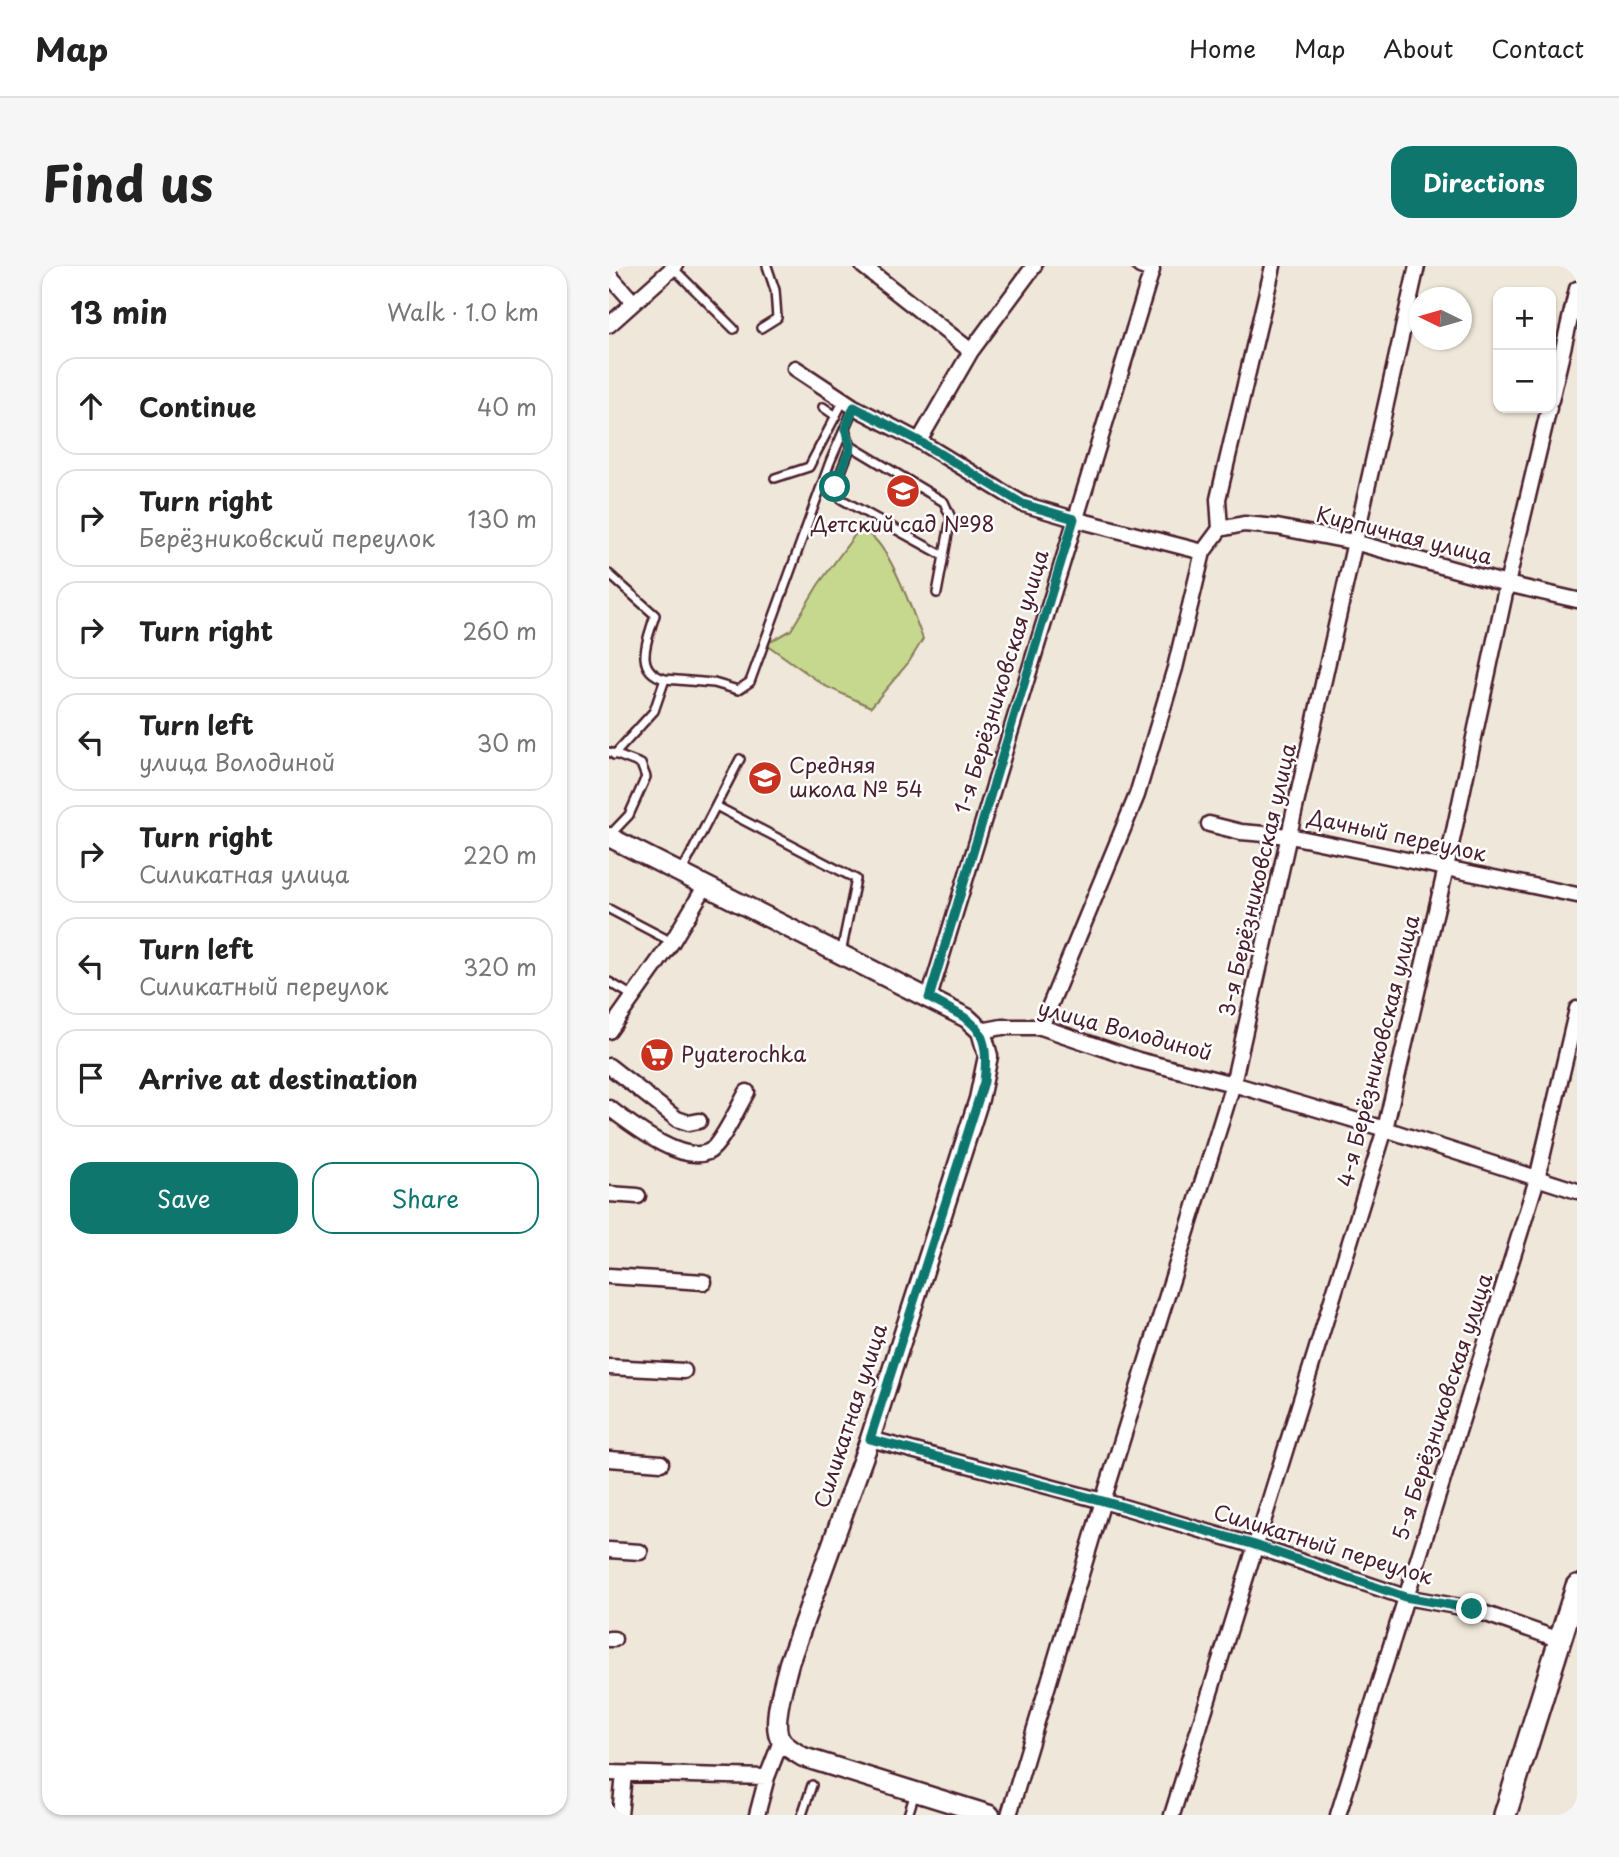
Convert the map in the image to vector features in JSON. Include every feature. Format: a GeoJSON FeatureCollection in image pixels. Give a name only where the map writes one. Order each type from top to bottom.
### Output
{"type":"FeatureCollection","features":[{"type":"Feature","properties":{"kind":"main road"},"geometry":{"type":"LineString","coordinates":[[1505,1815],[1577,1586]]}},
{"type":"Feature","properties":{"kind":"street"},"geometry":{"type":"LineString","coordinates":[[863,266],[971,351]]}},
{"type":"Feature","properties":{"kind":"street"},"geometry":{"type":"LineString","coordinates":[[919,441],[971,351],[1034,266]]}},
{"type":"Feature","properties":{"kind":"street"},"geometry":{"type":"LineString","coordinates":[[1041,1027],[1137,794],[1175,668],[1203,552],[1220,529],[1218,499],[1273,266]]}},
{"type":"Feature","properties":{"kind":"street","name":"3-я Берёзниковская улица"},"geometry":{"type":"LineString","coordinates":[[1009,1815],[1103,1501],[1233,1084],[1417,266]]}},
{"type":"Feature","properties":{"kind":"street"},"geometry":{"type":"LineString","coordinates":[[609,325],[674,267]]}},
{"type":"Feature","properties":{"kind":"street","name":"1-я Берёзниковская улица"},"geometry":{"type":"LineString","coordinates":[[929,998],[1150,267]]}},
{"type":"Feature","properties":{"kind":"street"},"geometry":{"type":"LineString","coordinates":[[609,275],[633,302]]}},
{"type":"Feature","properties":{"kind":"street"},"geometry":{"type":"LineString","coordinates":[[1556,379],[1577,289]]}},
{"type":"Feature","properties":{"kind":"street"},"geometry":{"type":"LineString","coordinates":[[795,368],[849,403],[919,441],[1023,504],[1203,552]]}},
{"type":"Feature","properties":{"kind":"street","name":"4-я Берёзниковская улица"},"geometry":{"type":"LineString","coordinates":[[1172,1815],[1385,1129],[1548,413]]}},
{"type":"Feature","properties":{"kind":"street","name":"Кирпичная улица"},"geometry":{"type":"LineString","coordinates":[[1220,529],[1244,524],[1255,525],[1355,542],[1507,584],[1577,600]]}},
{"type":"Feature","properties":{"kind":"street","name":"Дачный переулок"},"geometry":{"type":"LineString","coordinates":[[1209,824],[1241,832],[1290,836],[1577,895]]}},
{"type":"Feature","properties":{"kind":"street"},"geometry":{"type":"LineString","coordinates":[[609,836],[929,998],[967,1018],[981,1031]]}},
{"type":"Feature","properties":{"kind":"street"},"geometry":{"type":"LineString","coordinates":[[609,1031],[672,942],[706,885]]}},
{"type":"Feature","properties":{"kind":"street","name":"5-я Берёзниковская улица"},"geometry":{"type":"LineString","coordinates":[[1338,1815],[1537,1179],[1577,1009]]}},
{"type":"Feature","properties":{"kind":"street","name":"улица Володиной"},"geometry":{"type":"LineString","coordinates":[[981,1031],[1002,1027],[1041,1027],[1138,1060],[1233,1084],[1385,1129],[1577,1191]]}},
{"type":"Feature","properties":{"kind":"street","name":"Силикатная улица"},"geometry":{"type":"LineString","coordinates":[[758,1815],[767,1777],[781,1741],[777,1730],[780,1699],[789,1662],[870,1439],[984,1082],[988,1056],[981,1031]]}},
{"type":"Feature","properties":{"kind":"street"},"geometry":{"type":"LineString","coordinates":[[610,1069],[677,1119],[688,1123],[699,1121]]}},
{"type":"Feature","properties":{"kind":"street"},"geometry":{"type":"LineString","coordinates":[[609,1108],[651,1138],[678,1150],[708,1152],[717,1143],[747,1092]]}},
{"type":"Feature","properties":{"kind":"street"},"geometry":{"type":"LineString","coordinates":[[609,1194],[638,1196]]}},
{"type":"Feature","properties":{"kind":"street"},"geometry":{"type":"LineString","coordinates":[[609,1276],[704,1282]]}},
{"type":"Feature","properties":{"kind":"street"},"geometry":{"type":"LineString","coordinates":[[609,1367],[684,1371]]}},
{"type":"Feature","properties":{"kind":"street","name":"Силикатный переулок"},"geometry":{"type":"LineString","coordinates":[[870,1439],[1255,1545],[1405,1597],[1472,1609],[1560,1640]]}},
{"type":"Feature","properties":{"kind":"street"},"geometry":{"type":"LineString","coordinates":[[609,1459],[661,1463]]}},
{"type":"Feature","properties":{"kind":"street"},"geometry":{"type":"LineString","coordinates":[[609,1550],[640,1552]]}},
{"type":"Feature","properties":{"kind":"street"},"geometry":{"type":"LineString","coordinates":[[781,1741],[803,1757],[991,1815]]}},
{"type":"Feature","properties":{"kind":"street"},"geometry":{"type":"LineString","coordinates":[[609,1773],[767,1777]]}},
{"type":"Feature","properties":{"kind":"street"},"geometry":{"type":"LineString","coordinates":[[620,1815],[624,1774]]}},
{"type":"Feature","properties":{"kind":"lane"},"geometry":{"type":"LineString","coordinates":[[761,328],[777,318],[775,290],[767,266]]}},
{"type":"Feature","properties":{"kind":"lane"},"geometry":{"type":"LineString","coordinates":[[674,267],[734,329]]}},
{"type":"Feature","properties":{"kind":"lane"},"geometry":{"type":"LineString","coordinates":[[775,478],[810,467],[835,416],[849,403]]}},
{"type":"Feature","properties":{"kind":"lane"},"geometry":{"type":"LineString","coordinates":[[609,573],[655,615],[646,646],[645,667],[652,676],[714,683],[738,690],[750,682],[845,429],[849,403]]}},
{"type":"Feature","properties":{"kind":"lane"},"geometry":{"type":"LineString","coordinates":[[823,407],[835,416]]}},
{"type":"Feature","properties":{"kind":"lane"},"geometry":{"type":"LineString","coordinates":[[845,429],[851,446],[944,502],[950,519],[937,593]]}},
{"type":"Feature","properties":{"kind":"lane"},"geometry":{"type":"LineString","coordinates":[[851,446],[835,487],[841,499],[944,556]]}},
{"type":"Feature","properties":{"kind":"lane"},"geometry":{"type":"LineString","coordinates":[[609,836],[629,815],[646,778],[641,764],[612,753],[654,711],[665,679]]}},
{"type":"Feature","properties":{"kind":"lane"},"geometry":{"type":"LineString","coordinates":[[681,873],[740,759]]}},
{"type":"Feature","properties":{"kind":"lane"},"geometry":{"type":"LineString","coordinates":[[716,806],[856,879],[841,954]]}},
{"type":"Feature","properties":{"kind":"lane"},"geometry":{"type":"LineString","coordinates":[[609,909],[672,942]]}},
{"type":"Feature","properties":{"kind":"lane"},"geometry":{"type":"LineString","coordinates":[[609,982],[634,996]]}},
{"type":"Feature","properties":{"kind":"lane"},"geometry":{"type":"LineString","coordinates":[[802,1815],[812,1786]]}},
{"type":"Feature","properties":{"kind":"lane"},"geometry":{"type":"LineString","coordinates":[[908,1815],[915,1792]]}},
{"type":"Feature","properties":{"kind":"green space"},"geometry":{"type":"Polygon","coordinates":[[[857,532],[868,534],[885,552],[923,639],[909,662],[871,707],[825,686],[766,644],[791,630],[818,585],[857,532]]]}},
{"type":"Feature","properties":{"kind":"place","name":"Детский сад №98"},"geometry":{"type":"Point","coordinates":[903,491]}},
{"type":"Feature","properties":{"kind":"place","name":"Средняя школа № 54"},"geometry":{"type":"Point","coordinates":[765,778]}},
{"type":"Feature","properties":{"kind":"place","name":"Pyaterochka"},"geometry":{"type":"Point","coordinates":[657,1055]}},
{"type":"Feature","properties":{"kind":"route"},"geometry":{"type":"LineString","coordinates":[[835,487],[851,446],[845,429],[854,407],[919,441],[1023,504],[1074,519],[929,998],[967,1018],[981,1031],[988,1056],[979,1099],[870,1439],[1255,1545],[1405,1597],[1472,1609]]}}]}
